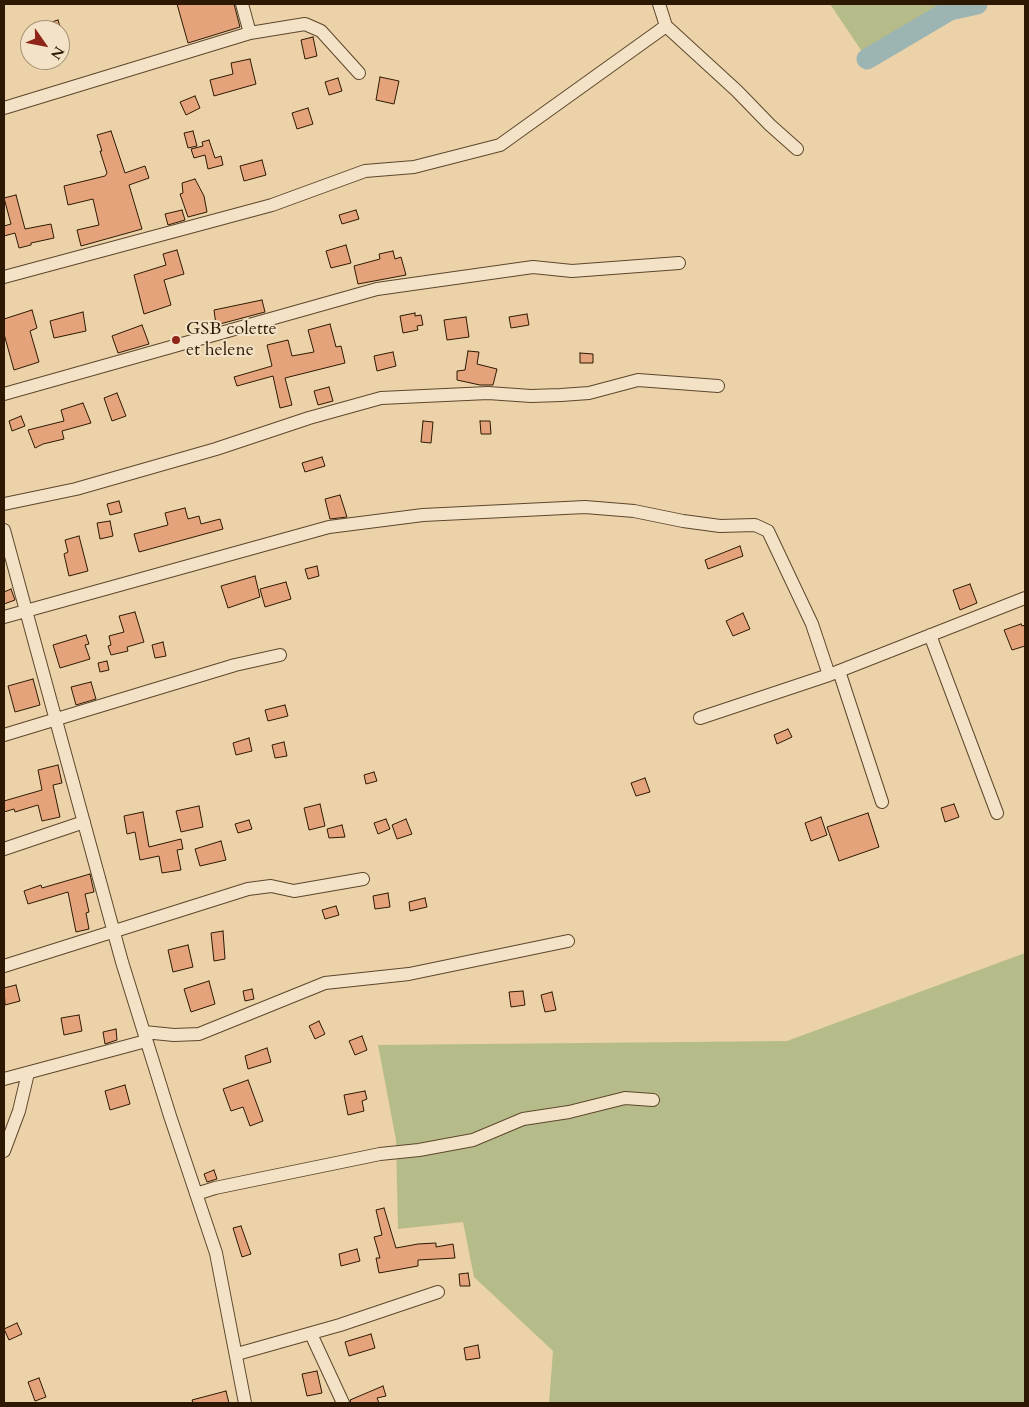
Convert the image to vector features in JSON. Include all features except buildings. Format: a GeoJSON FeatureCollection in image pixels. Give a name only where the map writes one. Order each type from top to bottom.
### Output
{"type":"FeatureCollection","features":[{"type":"Feature","properties":{"kind":"street"},"geometry":{"type":"LineString","coordinates":[[242,4],[250,32]]}},
{"type":"Feature","properties":{"kind":"street"},"geometry":{"type":"LineString","coordinates":[[659,4],[666,26],[737,91],[796,149]]}},
{"type":"Feature","properties":{"kind":"street"},"geometry":{"type":"LineString","coordinates":[[4,108],[250,32],[305,24],[321,31],[359,73]]}},
{"type":"Feature","properties":{"kind":"street"},"geometry":{"type":"LineString","coordinates":[[4,277],[272,205],[365,171],[414,167],[500,145],[666,26]]}},
{"type":"Feature","properties":{"kind":"street"},"geometry":{"type":"LineString","coordinates":[[4,394],[377,289],[533,266],[572,271],[679,263]]}},
{"type":"Feature","properties":{"kind":"street"},"geometry":{"type":"LineString","coordinates":[[4,504],[113,479],[216,450],[318,416],[381,398],[488,393],[531,396],[580,393],[638,380],[718,386]]}},
{"type":"Feature","properties":{"kind":"street"},"geometry":{"type":"LineString","coordinates":[[4,617],[25,609],[329,528],[423,515],[585,507],[634,510],[683,521],[720,526],[755,525],[768,531],[812,624],[834,673],[882,802]]}},
{"type":"Feature","properties":{"kind":"street"},"geometry":{"type":"LineString","coordinates":[[4,530],[122,962],[216,1253],[245,1403]]}},
{"type":"Feature","properties":{"kind":"street"},"geometry":{"type":"LineString","coordinates":[[700,718],[834,673],[1025,598]]}},
{"type":"Feature","properties":{"kind":"street"},"geometry":{"type":"LineString","coordinates":[[930,635],[997,813]]}},
{"type":"Feature","properties":{"kind":"street"},"geometry":{"type":"LineString","coordinates":[[4,735],[56,721],[235,665],[280,655]]}},
{"type":"Feature","properties":{"kind":"street"},"geometry":{"type":"LineString","coordinates":[[4,849],[84,822]]}},
{"type":"Feature","properties":{"kind":"street"},"geometry":{"type":"LineString","coordinates":[[4,966],[114,930],[262,886],[294,891],[363,879]]}},
{"type":"Feature","properties":{"kind":"street"},"geometry":{"type":"LineString","coordinates":[[4,1079],[145,1037],[199,1034],[325,983],[409,974],[568,941]]}},
{"type":"Feature","properties":{"kind":"street"},"geometry":{"type":"LineString","coordinates":[[4,1151],[19,1110],[28,1073]]}},
{"type":"Feature","properties":{"kind":"street"},"geometry":{"type":"LineString","coordinates":[[196,1194],[215,1188],[380,1154],[419,1150],[473,1140],[523,1118],[569,1112],[625,1098],[653,1100]]}},
{"type":"Feature","properties":{"kind":"street"},"geometry":{"type":"LineString","coordinates":[[237,1354],[311,1334],[438,1292]]}},
{"type":"Feature","properties":{"kind":"street"},"geometry":{"type":"LineString","coordinates":[[311,1334],[343,1403]]}},
{"type":"Feature","properties":{"kind":"green space"},"geometry":{"type":"Polygon","coordinates":[[[830,4],[977,4],[950,10],[867,59],[830,4]]]}},
{"type":"Feature","properties":{"kind":"green space"},"geometry":{"type":"Polygon","coordinates":[[[1025,953],[1025,1403],[549,1403],[553,1351],[474,1277],[463,1222],[398,1229],[396,1140],[378,1045],[787,1041],[1025,953]]]}},
{"type":"Feature","properties":{"kind":"waterway"},"geometry":{"type":"LineString","coordinates":[[867,59],[950,10],[977,4]]}},
{"type":"Feature","properties":{"kind":"place","name":"GSB colette et helene"},"geometry":{"type":"Point","coordinates":[176,340]}}]}
